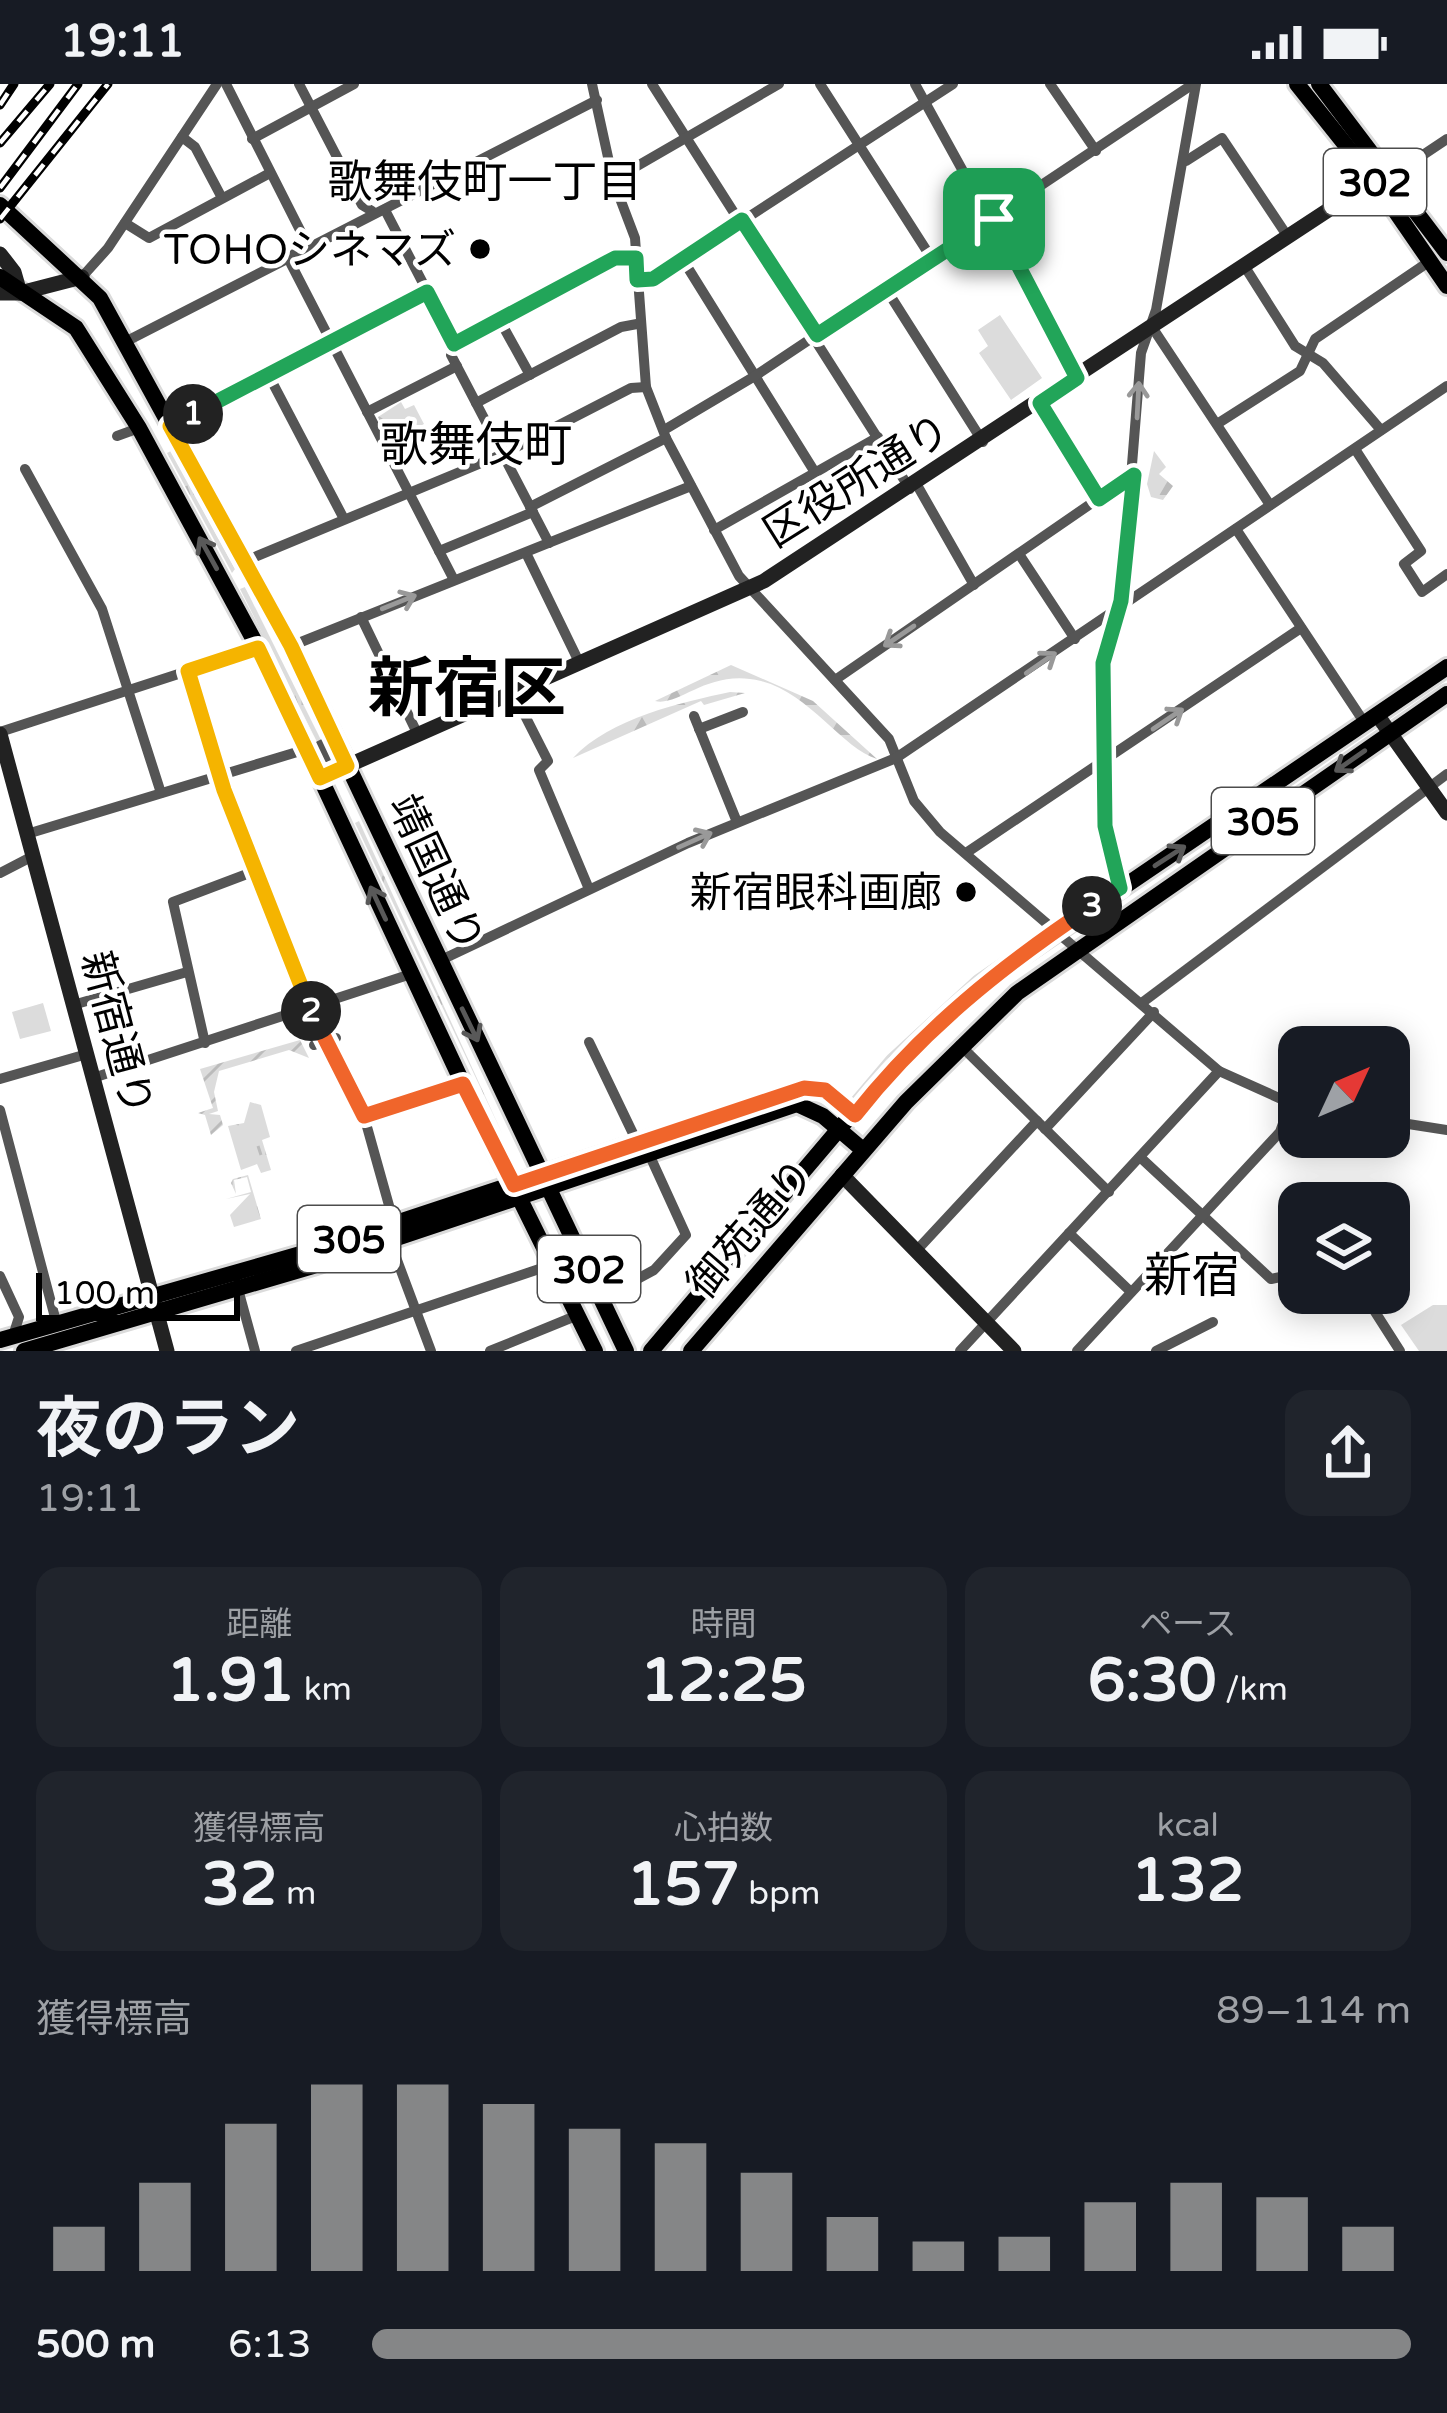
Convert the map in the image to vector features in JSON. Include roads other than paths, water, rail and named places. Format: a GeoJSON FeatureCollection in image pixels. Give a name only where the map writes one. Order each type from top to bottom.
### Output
{"type":"FeatureCollection","features":[{"type":"Feature","properties":{"kind":"main road","name":"302"},"geometry":{"type":"LineString","coordinates":[[1297,84],[1384,179]]}},
{"type":"Feature","properties":{"kind":"main road","name":"302"},"geometry":{"type":"LineString","coordinates":[[1319,84],[1438,257],[1447,286]]}},
{"type":"Feature","properties":{"kind":"main road","name":"靖国通り"},"geometry":{"type":"LineString","coordinates":[[0,205],[82,277],[124,342],[245,561],[291,646],[626,1351]]}},
{"type":"Feature","properties":{"kind":"main road","name":"靖国通り"},"geometry":{"type":"LineString","coordinates":[[0,277],[82,334],[139,428],[315,747],[320,778],[595,1351]]}},
{"type":"Feature","properties":{"kind":"main road","name":"305"},"geometry":{"type":"LineString","coordinates":[[12,1342],[61,1339],[546,1182],[804,1088],[825,1090],[855,1115],[895,1064],[947,1016],[1055,931],[1447,668]]}},
{"type":"Feature","properties":{"kind":"main road","name":"305"},"geometry":{"type":"LineString","coordinates":[[643,1149],[797,1104],[811,1108],[863,1150],[960,1045],[1017,994],[1447,694]]}},
{"type":"Feature","properties":{"kind":"main road","name":"御苑通り"},"geometry":{"type":"LineString","coordinates":[[651,1351],[855,1115]]}},
{"type":"Feature","properties":{"kind":"main road","name":"御苑通り"},"geometry":{"type":"LineString","coordinates":[[691,1351],[863,1150]]}},
{"type":"Feature","properties":{"kind":"main road"},"geometry":{"type":"LineString","coordinates":[[762,1221],[786,1240]]}},
{"type":"Feature","properties":{"kind":"main road","name":"305"},"geometry":{"type":"LineString","coordinates":[[155,1307],[238,1289],[392,1232]]}},
{"type":"Feature","properties":{"kind":"street"},"geometry":{"type":"LineString","coordinates":[[0,298],[82,277],[125,223],[217,84]]}},
{"type":"Feature","properties":{"kind":"street"},"geometry":{"type":"LineString","coordinates":[[226,84],[304,238],[291,263],[454,580]]}},
{"type":"Feature","properties":{"kind":"street"},"geometry":{"type":"LineString","coordinates":[[299,84],[362,205],[378,211],[427,292],[454,344],[451,355],[549,544]]}},
{"type":"Feature","properties":{"kind":"street"},"geometry":{"type":"LineString","coordinates":[[252,139],[354,84]]}},
{"type":"Feature","properties":{"kind":"street"},"geometry":{"type":"LineString","coordinates":[[592,84],[614,180],[635,238],[646,387],[691,486],[751,588],[889,739],[922,812],[1219,1071],[1278,1098]]}},
{"type":"Feature","properties":{"kind":"street"},"geometry":{"type":"LineString","coordinates":[[652,84],[974,585]]}},
{"type":"Feature","properties":{"kind":"street"},"geometry":{"type":"LineString","coordinates":[[614,180],[779,84]]}},
{"type":"Feature","properties":{"kind":"street"},"geometry":{"type":"LineString","coordinates":[[820,84],[932,260]]}},
{"type":"Feature","properties":{"kind":"street"},"geometry":{"type":"LineString","coordinates":[[915,84],[994,219],[1077,378]]}},
{"type":"Feature","properties":{"kind":"street"},"geometry":{"type":"LineString","coordinates":[[637,280],[653,279],[953,84]]}},
{"type":"Feature","properties":{"kind":"street"},"geometry":{"type":"LineString","coordinates":[[1050,84],[1096,151]]}},
{"type":"Feature","properties":{"kind":"street"},"geometry":{"type":"LineString","coordinates":[[439,551],[531,510],[665,434],[1194,84]]}},
{"type":"Feature","properties":{"kind":"street"},"geometry":{"type":"LineString","coordinates":[[1120,888],[1105,826],[1108,760],[1103,663],[1121,601],[1141,352],[1152,327],[1186,161],[1194,84]]}},
{"type":"Feature","properties":{"kind":"street"},"geometry":{"type":"LineString","coordinates":[[124,342],[597,100]]}},
{"type":"Feature","properties":{"kind":"street"},"geometry":{"type":"LineString","coordinates":[[182,137],[195,147],[221,198]]}},
{"type":"Feature","properties":{"kind":"street"},"geometry":{"type":"LineString","coordinates":[[1186,161],[1222,138],[1288,237]]}},
{"type":"Feature","properties":{"kind":"street"},"geometry":{"type":"LineString","coordinates":[[1384,179],[1447,139]]}},
{"type":"Feature","properties":{"kind":"street"},"geometry":{"type":"LineString","coordinates":[[125,223],[149,238],[270,173]]}},
{"type":"Feature","properties":{"kind":"street","name":"区役所通り"},"geometry":{"type":"LineString","coordinates":[[320,778],[751,588],[914,487],[1288,237],[1384,179]]}},
{"type":"Feature","properties":{"kind":"street"},"geometry":{"type":"LineString","coordinates":[[0,254],[14,272],[20,293]]}},
{"type":"Feature","properties":{"kind":"street"},"geometry":{"type":"LineString","coordinates":[[1217,424],[1300,371],[1315,339],[1438,257]]}},
{"type":"Feature","properties":{"kind":"street"},"geometry":{"type":"LineString","coordinates":[[454,344],[615,258],[636,258]]}},
{"type":"Feature","properties":{"kind":"street"},"geometry":{"type":"LineString","coordinates":[[682,260],[816,474]]}},
{"type":"Feature","properties":{"kind":"street"},"geometry":{"type":"LineString","coordinates":[[1245,267],[1295,346],[1323,363],[1381,430]]}},
{"type":"Feature","properties":{"kind":"street"},"geometry":{"type":"LineString","coordinates":[[886,290],[983,442]]}},
{"type":"Feature","properties":{"kind":"street"},"geometry":{"type":"LineString","coordinates":[[170,426],[427,292]]}},
{"type":"Feature","properties":{"kind":"street"},"geometry":{"type":"LineString","coordinates":[[500,320],[530,375]]}},
{"type":"Feature","properties":{"kind":"street"},"geometry":{"type":"LineString","coordinates":[[476,403],[621,327],[638,325]]}},
{"type":"Feature","properties":{"kind":"street"},"geometry":{"type":"LineString","coordinates":[[1152,327],[1270,505]]}},
{"type":"Feature","properties":{"kind":"street"},"geometry":{"type":"LineString","coordinates":[[367,412],[457,366]]}},
{"type":"Feature","properties":{"kind":"street"},"geometry":{"type":"LineString","coordinates":[[268,376],[344,519]]}},
{"type":"Feature","properties":{"kind":"street"},"geometry":{"type":"LineString","coordinates":[[439,961],[737,822],[896,758],[1447,386]]}},
{"type":"Feature","properties":{"kind":"street"},"geometry":{"type":"LineString","coordinates":[[245,561],[503,454],[632,388],[646,387]]}},
{"type":"Feature","properties":{"kind":"street"},"geometry":{"type":"LineString","coordinates":[[1040,403],[1099,499]]}},
{"type":"Feature","properties":{"kind":"street"},"geometry":{"type":"LineString","coordinates":[[117,436],[139,428]]}},
{"type":"Feature","properties":{"kind":"street"},"geometry":{"type":"LineString","coordinates":[[714,530],[878,437]]}},
{"type":"Feature","properties":{"kind":"street"},"geometry":{"type":"LineString","coordinates":[[1354,449],[1421,551],[1404,564],[1423,592],[1447,574]]}},
{"type":"Feature","properties":{"kind":"street"},"geometry":{"type":"LineString","coordinates":[[25,469],[102,609],[161,794]]}},
{"type":"Feature","properties":{"kind":"street"},"geometry":{"type":"LineString","coordinates":[[835,680],[1134,475]]}},
{"type":"Feature","properties":{"kind":"street"},"geometry":{"type":"LineString","coordinates":[[291,646],[691,486]]}},
{"type":"Feature","properties":{"kind":"street"},"geometry":{"type":"LineString","coordinates":[[1236,529],[1301,628],[1372,720],[1390,733],[1447,813]]}},
{"type":"Feature","properties":{"kind":"street"},"geometry":{"type":"LineString","coordinates":[[526,553],[580,664]]}},
{"type":"Feature","properties":{"kind":"street"},"geometry":{"type":"LineString","coordinates":[[1019,554],[1076,639]]}},
{"type":"Feature","properties":{"kind":"street"},"geometry":{"type":"LineString","coordinates":[[361,617],[418,735]]}},
{"type":"Feature","properties":{"kind":"street"},"geometry":{"type":"LineString","coordinates":[[966,854],[1301,628]]}},
{"type":"Feature","properties":{"kind":"street"},"geometry":{"type":"LineString","coordinates":[[0,733],[258,648]]}},
{"type":"Feature","properties":{"kind":"street"},"geometry":{"type":"LineString","coordinates":[[188,671],[219,776],[255,872],[310,1009],[364,1116],[392,1232],[431,1351]]}},
{"type":"Feature","properties":{"kind":"street"},"geometry":{"type":"LineString","coordinates":[[395,703],[419,689]]}},
{"type":"Feature","properties":{"kind":"street"},"geometry":{"type":"LineString","coordinates":[[514,694],[590,889]]}},
{"type":"Feature","properties":{"kind":"street"},"geometry":{"type":"LineString","coordinates":[[737,822],[696,723],[743,712]]}},
{"type":"Feature","properties":{"kind":"street","name":"新宿通り"},"geometry":{"type":"LineString","coordinates":[[0,733],[166,1351]]}},
{"type":"Feature","properties":{"kind":"street"},"geometry":{"type":"LineString","coordinates":[[27,834],[315,747]]}},
{"type":"Feature","properties":{"kind":"street"},"geometry":{"type":"LineString","coordinates":[[1143,1002],[1447,774]]}},
{"type":"Feature","properties":{"kind":"street"},"geometry":{"type":"LineString","coordinates":[[0,873],[33,856]]}},
{"type":"Feature","properties":{"kind":"street"},"geometry":{"type":"LineString","coordinates":[[206,1043],[173,902],[255,872]]}},
{"type":"Feature","properties":{"kind":"street"},"geometry":{"type":"LineString","coordinates":[[74,1005],[188,972]]}},
{"type":"Feature","properties":{"kind":"street"},"geometry":{"type":"LineString","coordinates":[[93,1078],[411,974]]}},
{"type":"Feature","properties":{"kind":"street"},"geometry":{"type":"LineString","coordinates":[[917,1250],[1154,1012]]}},
{"type":"Feature","properties":{"kind":"street"},"geometry":{"type":"LineString","coordinates":[[305,1047],[336,1038]]}},
{"type":"Feature","properties":{"kind":"street"},"geometry":{"type":"LineString","coordinates":[[589,1042],[686,1235],[654,1270],[602,1298]]}},
{"type":"Feature","properties":{"kind":"street"},"geometry":{"type":"LineString","coordinates":[[960,1045],[1108,1192]]}},
{"type":"Feature","properties":{"kind":"street"},"geometry":{"type":"LineString","coordinates":[[0,1078],[87,1054]]}},
{"type":"Feature","properties":{"kind":"street"},"geometry":{"type":"LineString","coordinates":[[961,1351],[1219,1071]]}},
{"type":"Feature","properties":{"kind":"street"},"geometry":{"type":"LineString","coordinates":[[364,1116],[463,1084]]}},
{"type":"Feature","properties":{"kind":"street"},"geometry":{"type":"LineString","coordinates":[[0,1110],[61,1339]]}},
{"type":"Feature","properties":{"kind":"street"},"geometry":{"type":"LineString","coordinates":[[1410,1124],[1447,1130]]}},
{"type":"Feature","properties":{"kind":"street"},"geometry":{"type":"LineString","coordinates":[[1077,1351],[1278,1134]]}},
{"type":"Feature","properties":{"kind":"street"},"geometry":{"type":"LineString","coordinates":[[1141,1158],[1270,1279],[1278,1278]]}},
{"type":"Feature","properties":{"kind":"street"},"geometry":{"type":"LineString","coordinates":[[842,1175],[1014,1351]]}},
{"type":"Feature","properties":{"kind":"street"},"geometry":{"type":"LineString","coordinates":[[1069,1233],[1131,1292]]}},
{"type":"Feature","properties":{"kind":"street"},"geometry":{"type":"LineString","coordinates":[[296,1351],[554,1264]]}},
{"type":"Feature","properties":{"kind":"street"},"geometry":{"type":"LineString","coordinates":[[0,1276],[20,1317],[12,1342]]}},
{"type":"Feature","properties":{"kind":"street"},"geometry":{"type":"LineString","coordinates":[[238,1289],[255,1351]]}},
{"type":"Feature","properties":{"kind":"street"},"geometry":{"type":"LineString","coordinates":[[1376,1314],[1400,1351]]}},
{"type":"Feature","properties":{"kind":"street"},"geometry":{"type":"LineString","coordinates":[[490,1351],[578,1315]]}},
{"type":"Feature","properties":{"kind":"street"},"geometry":{"type":"LineString","coordinates":[[1156,1351],[1213,1322]]}},
{"type":"Feature","properties":{"kind":"railway"},"geometry":{"type":"LineString","coordinates":[[0,105],[14,84]]}},
{"type":"Feature","properties":{"kind":"railway"},"geometry":{"type":"LineString","coordinates":[[0,143],[50,84]]}},
{"type":"Feature","properties":{"kind":"railway"},"geometry":{"type":"LineString","coordinates":[[0,188],[78,84]]}},
{"type":"Feature","properties":{"kind":"railway"},"geometry":{"type":"LineString","coordinates":[[0,219],[108,84]]}},
{"type":"Feature","properties":{"kind":"place","name":"TOHOシネマズ"},"geometry":{"type":"Point","coordinates":[480,249]}},
{"type":"Feature","properties":{"kind":"place","name":"新宿眼科画廊"},"geometry":{"type":"Point","coordinates":[966,892]}},
{"type":"Feature","properties":{"kind":"district","name":"歌舞伎町一丁目"},"geometry":{"type":"Point","coordinates":[485,181]}},
{"type":"Feature","properties":{"kind":"district","name":"歌舞伎町"},"geometry":{"type":"Point","coordinates":[476,444]}},
{"type":"Feature","properties":{"kind":"district","name":"新宿区"},"geometry":{"type":"Point","coordinates":[467,688]}},
{"type":"Feature","properties":{"kind":"district","name":"新宿"},"geometry":{"type":"Point","coordinates":[1192,1275]}}]}
